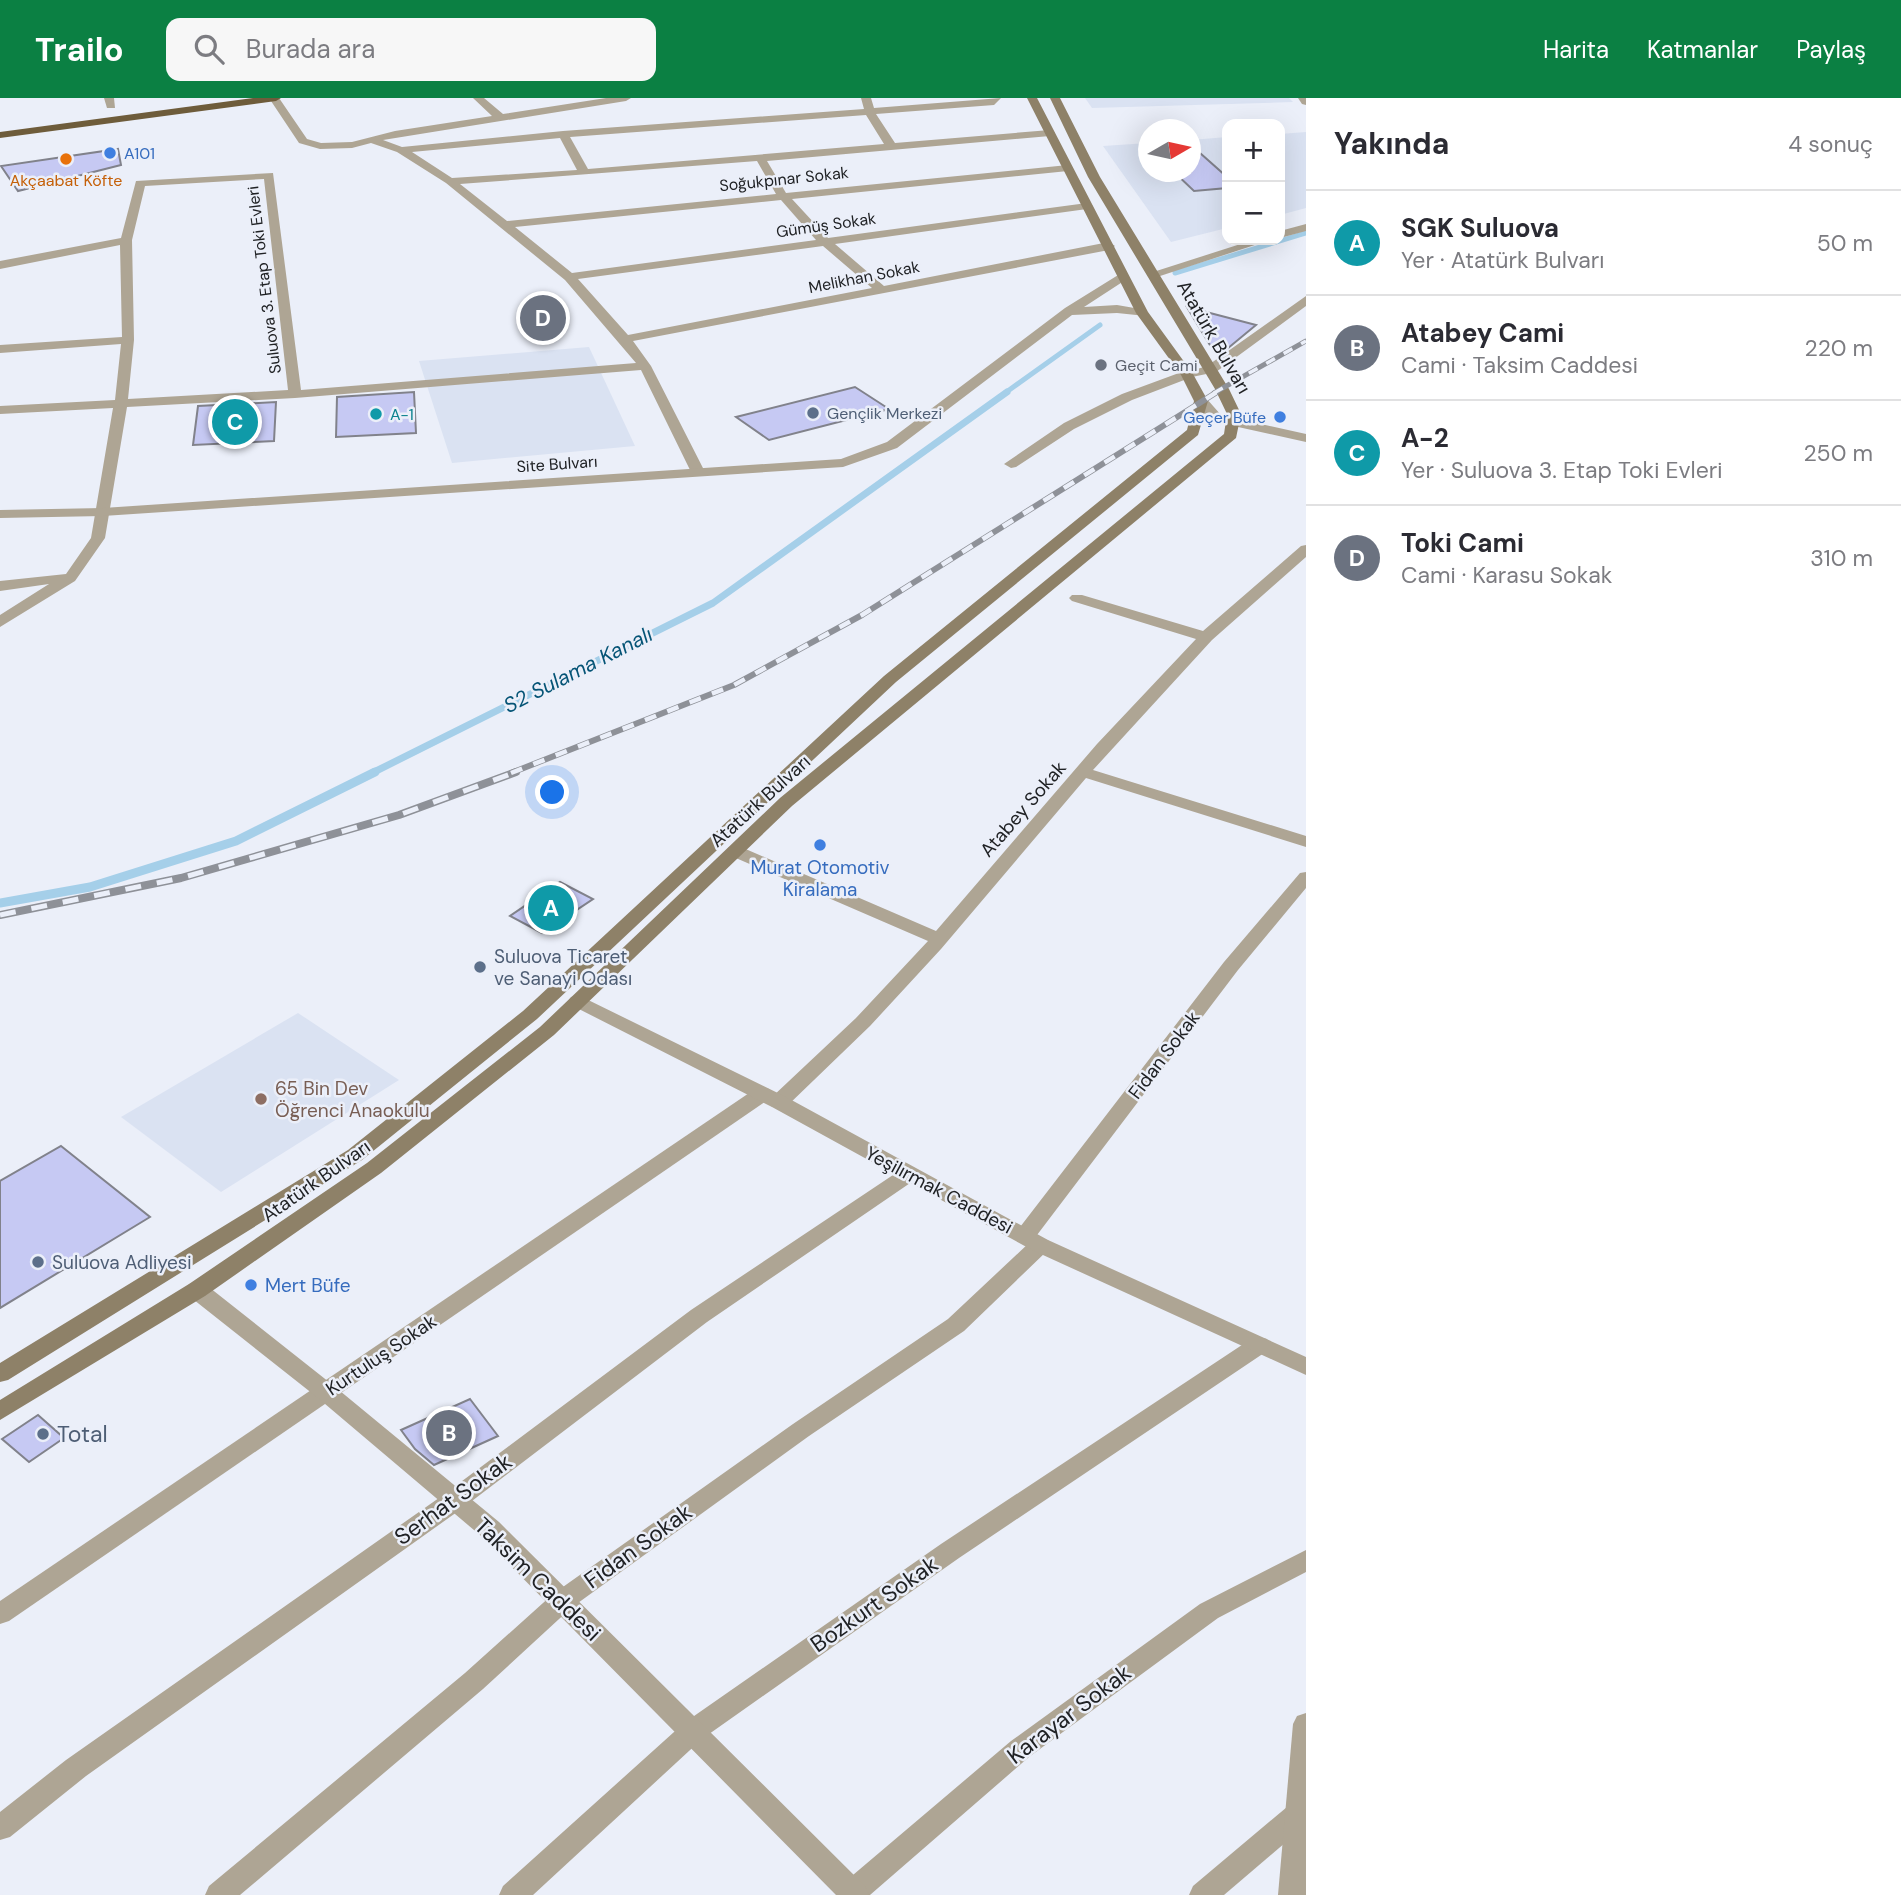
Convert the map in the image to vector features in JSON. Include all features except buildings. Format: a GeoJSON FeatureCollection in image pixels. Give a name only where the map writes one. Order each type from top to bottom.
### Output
{"type":"FeatureCollection","features":[{"type":"Feature","properties":{"kind":"highway"},"geometry":{"type":"LineString","coordinates":[[0,135],[275,98]]}},
{"type":"Feature","properties":{"kind":"highway"},"geometry":{"type":"LineString","coordinates":[[99,108],[110,102],[128,104]]}},
{"type":"Feature","properties":{"kind":"main road"},"geometry":{"type":"LineString","coordinates":[[1032,98],[1142,313],[1187,374],[1201,401]]}},
{"type":"Feature","properties":{"kind":"main road","name":"Atatürk Bulvarı"},"geometry":{"type":"LineString","coordinates":[[0,1411],[197,1290],[374,1168],[547,1031],[786,802],[1231,435],[1234,414],[1211,369],[1094,177],[1055,98]]}},
{"type":"Feature","properties":{"kind":"main road","name":"Atatürk Bulvarı"},"geometry":{"type":"LineString","coordinates":[[0,1374],[355,1155],[556,991],[890,679],[1193,432],[1201,401]]}},
{"type":"Feature","properties":{"kind":"main road"},"geometry":{"type":"LineString","coordinates":[[556,991],[578,1000]]}},
{"type":"Feature","properties":{"kind":"street"},"geometry":{"type":"LineString","coordinates":[[275,98],[303,141],[320,146],[352,145],[500,117],[622,102]]}},
{"type":"Feature","properties":{"kind":"street"},"geometry":{"type":"LineString","coordinates":[[478,98],[500,117]]}},
{"type":"Feature","properties":{"kind":"street"},"geometry":{"type":"LineString","coordinates":[[866,98],[870,112],[891,146]]}},
{"type":"Feature","properties":{"kind":"street"},"geometry":{"type":"LineString","coordinates":[[401,150],[563,134],[994,102],[996,98]]}},
{"type":"Feature","properties":{"kind":"street"},"geometry":{"type":"LineString","coordinates":[[632,119],[639,129]]}},
{"type":"Feature","properties":{"kind":"street"},"geometry":{"type":"LineString","coordinates":[[450,181],[584,173],[1050,133]]}},
{"type":"Feature","properties":{"kind":"street"},"geometry":{"type":"LineString","coordinates":[[563,134],[584,173]]}},
{"type":"Feature","properties":{"kind":"street"},"geometry":{"type":"LineString","coordinates":[[372,140],[401,150],[450,181],[569,277],[625,339],[645,366],[698,472]]}},
{"type":"Feature","properties":{"kind":"street"},"geometry":{"type":"LineString","coordinates":[[760,158],[782,195],[824,241],[882,290]]}},
{"type":"Feature","properties":{"kind":"street","name":"Soğukpınar Sokak"},"geometry":{"type":"LineString","coordinates":[[504,225],[782,195],[1068,169]]}},
{"type":"Feature","properties":{"kind":"street","name":"Suluova 3. Etap Toki Evleri"},"geometry":{"type":"LineString","coordinates":[[0,410],[121,402],[295,394],[269,175],[140,183],[126,240],[128,340],[121,402],[98,537],[70,578],[0,622]]}},
{"type":"Feature","properties":{"kind":"street","name":"Gümüş Sokak"},"geometry":{"type":"LineString","coordinates":[[569,277],[1087,205]]}},
{"type":"Feature","properties":{"kind":"street"},"geometry":{"type":"LineString","coordinates":[[1285,233],[1306,227]]}},
{"type":"Feature","properties":{"kind":"street"},"geometry":{"type":"LineString","coordinates":[[0,265],[126,240]]}},
{"type":"Feature","properties":{"kind":"street"},"geometry":{"type":"LineString","coordinates":[[1153,274],[1248,245]]}},
{"type":"Feature","properties":{"kind":"street","name":"Melikhan Sokak"},"geometry":{"type":"LineString","coordinates":[[625,339],[1109,246]]}},
{"type":"Feature","properties":{"kind":"street","name":"Site Bulvarı"},"geometry":{"type":"LineString","coordinates":[[0,514],[103,512],[843,463],[892,445],[1069,311],[1124,276]]}},
{"type":"Feature","properties":{"kind":"street"},"geometry":{"type":"LineString","coordinates":[[1011,464],[1069,426],[1127,397],[1187,374],[1211,369],[1306,300]]}},
{"type":"Feature","properties":{"kind":"street"},"geometry":{"type":"LineString","coordinates":[[1069,311],[1117,309],[1142,313]]}},
{"type":"Feature","properties":{"kind":"street"},"geometry":{"type":"LineString","coordinates":[[0,349],[128,340]]}},
{"type":"Feature","properties":{"kind":"street"},"geometry":{"type":"LineString","coordinates":[[295,394],[645,366]]}},
{"type":"Feature","properties":{"kind":"street"},"geometry":{"type":"LineString","coordinates":[[1201,401],[1216,418],[1306,438]]}},
{"type":"Feature","properties":{"kind":"street","name":"Atabey Sokak"},"geometry":{"type":"LineString","coordinates":[[770,1098],[863,1022],[1206,637],[1306,549]]}},
{"type":"Feature","properties":{"kind":"street"},"geometry":{"type":"LineString","coordinates":[[0,586],[70,578]]}},
{"type":"Feature","properties":{"kind":"street"},"geometry":{"type":"LineString","coordinates":[[1077,598],[1206,637]]}},
{"type":"Feature","properties":{"kind":"street"},"geometry":{"type":"LineString","coordinates":[[1083,772],[1306,842]]}},
{"type":"Feature","properties":{"kind":"street"},"geometry":{"type":"LineString","coordinates":[[735,851],[939,939]]}},
{"type":"Feature","properties":{"kind":"street","name":"Fidan Sokak"},"geometry":{"type":"LineString","coordinates":[[219,1895],[474,1682],[562,1601],[801,1430],[956,1325],[1032,1241],[1231,966],[1306,877]]}},
{"type":"Feature","properties":{"kind":"street","name":"Yeşilırmak Caddesi"},"geometry":{"type":"LineString","coordinates":[[578,1000],[770,1098],[1032,1241],[1306,1367]]}},
{"type":"Feature","properties":{"kind":"street","name":"Kurtuluş Sokak"},"geometry":{"type":"LineString","coordinates":[[0,1614],[326,1392],[770,1098]]}},
{"type":"Feature","properties":{"kind":"street","name":"Serhat Sokak"},"geometry":{"type":"LineString","coordinates":[[0,1828],[87,1760],[455,1500],[699,1316],[909,1174]]}},
{"type":"Feature","properties":{"kind":"street","name":"Taksim Caddesi"},"geometry":{"type":"LineString","coordinates":[[197,1290],[326,1392],[490,1528],[853,1894]]}},
{"type":"Feature","properties":{"kind":"street","name":"Bozkurt Sokak"},"geometry":{"type":"LineString","coordinates":[[513,1895],[693,1731],[950,1551],[1259,1345]]}},
{"type":"Feature","properties":{"kind":"street","name":"Karayar Sokak"},"geometry":{"type":"LineString","coordinates":[[853,1894],[1020,1749],[1209,1611],[1306,1560]]}},
{"type":"Feature","properties":{"kind":"street"},"geometry":{"type":"LineString","coordinates":[[1292,1895],[1306,1724]]}},
{"type":"Feature","properties":{"kind":"street"},"geometry":{"type":"LineString","coordinates":[[1203,1895],[1297,1816]]}},
{"type":"Feature","properties":{"kind":"shaded area"},"geometry":{"type":"Polygon","coordinates":[[[1085,98],[1289,98],[1293,102],[1092,108],[1085,98]]]}},
{"type":"Feature","properties":{"kind":"shaded area"},"geometry":{"type":"Polygon","coordinates":[[[1306,132],[1306,208],[1285,214],[1285,182],[1285,134],[1306,132]]]}},
{"type":"Feature","properties":{"kind":"shaded area"},"geometry":{"type":"Polygon","coordinates":[[[1222,137],[1222,229],[1171,242],[1103,146],[1138,144],[1138,182],[1201,182],[1201,139],[1222,137]]]}},
{"type":"Feature","properties":{"kind":"shaded area"},"geometry":{"type":"Polygon","coordinates":[[[589,347],[635,446],[452,463],[419,361],[589,347]]]}},
{"type":"Feature","properties":{"kind":"shaded area","name":"65 Bin Dev Öğrenci Anaokulu"},"geometry":{"type":"Polygon","coordinates":[[[298,1013],[399,1080],[221,1192],[121,1117],[298,1013]]]}},
{"type":"Feature","properties":{"kind":"waterway","name":"S2 Sulama Kanalı"},"geometry":{"type":"LineString","coordinates":[[1175,273],[1306,233]]}},
{"type":"Feature","properties":{"kind":"waterway","name":"S2 Sulama Kanalı"},"geometry":{"type":"LineString","coordinates":[[1005,393],[1100,325]]}},
{"type":"Feature","properties":{"kind":"waterway","name":"S2 Sulama Kanalı"},"geometry":{"type":"LineString","coordinates":[[372,773],[713,603],[1007,392]]}},
{"type":"Feature","properties":{"kind":"waterway","name":"S2 Sulama Kanalı"},"geometry":{"type":"LineString","coordinates":[[0,903],[90,887],[236,841],[375,772]]}},
{"type":"Feature","properties":{"kind":"railway"},"geometry":{"type":"LineString","coordinates":[[1214,393],[1306,341]]}},
{"type":"Feature","properties":{"kind":"railway"},"geometry":{"type":"LineString","coordinates":[[511,773],[734,685],[862,615],[1217,392]]}},
{"type":"Feature","properties":{"kind":"railway"},"geometry":{"type":"LineString","coordinates":[[0,915],[181,878],[399,815],[516,772]]}},
{"type":"Feature","properties":{"kind":"place","name":"A101"},"geometry":{"type":"Point","coordinates":[110,153]}},
{"type":"Feature","properties":{"kind":"place","name":"Akçaabat Köfte"},"geometry":{"type":"Point","coordinates":[66,159]}},
{"type":"Feature","properties":{"kind":"place","name":"Toki Cami"},"geometry":{"type":"Point","coordinates":[543,318]}},
{"type":"Feature","properties":{"kind":"place","name":"Geçit Cami"},"geometry":{"type":"Point","coordinates":[1101,365]}},
{"type":"Feature","properties":{"kind":"place","name":"Gençlik Merkezi"},"geometry":{"type":"Point","coordinates":[813,413]}},
{"type":"Feature","properties":{"kind":"place","name":"A-1"},"geometry":{"type":"Point","coordinates":[376,414]}},
{"type":"Feature","properties":{"kind":"place","name":"Geçer Büfe"},"geometry":{"type":"Point","coordinates":[1280,417]}},
{"type":"Feature","properties":{"kind":"place","name":"A-2"},"geometry":{"type":"Point","coordinates":[235,422]}},
{"type":"Feature","properties":{"kind":"place","name":"Murat Otomotiv Kiralama"},"geometry":{"type":"Point","coordinates":[820,845]}},
{"type":"Feature","properties":{"kind":"place","name":"SGK Suluova"},"geometry":{"type":"Point","coordinates":[551,908]}},
{"type":"Feature","properties":{"kind":"place","name":"Suluova Ticaret ve Sanayi Odası"},"geometry":{"type":"Point","coordinates":[480,967]}},
{"type":"Feature","properties":{"kind":"place","name":"65 Bin Dev Öğrenci Anaokulu"},"geometry":{"type":"Point","coordinates":[261,1099]}},
{"type":"Feature","properties":{"kind":"place","name":"Suluova Adliyesi"},"geometry":{"type":"Point","coordinates":[38,1262]}},
{"type":"Feature","properties":{"kind":"place","name":"Mert Büfe"},"geometry":{"type":"Point","coordinates":[251,1285]}},
{"type":"Feature","properties":{"kind":"place","name":"Atabey Cami"},"geometry":{"type":"Point","coordinates":[449,1433]}},
{"type":"Feature","properties":{"kind":"place","name":"Total"},"geometry":{"type":"Point","coordinates":[43,1434]}}]}
